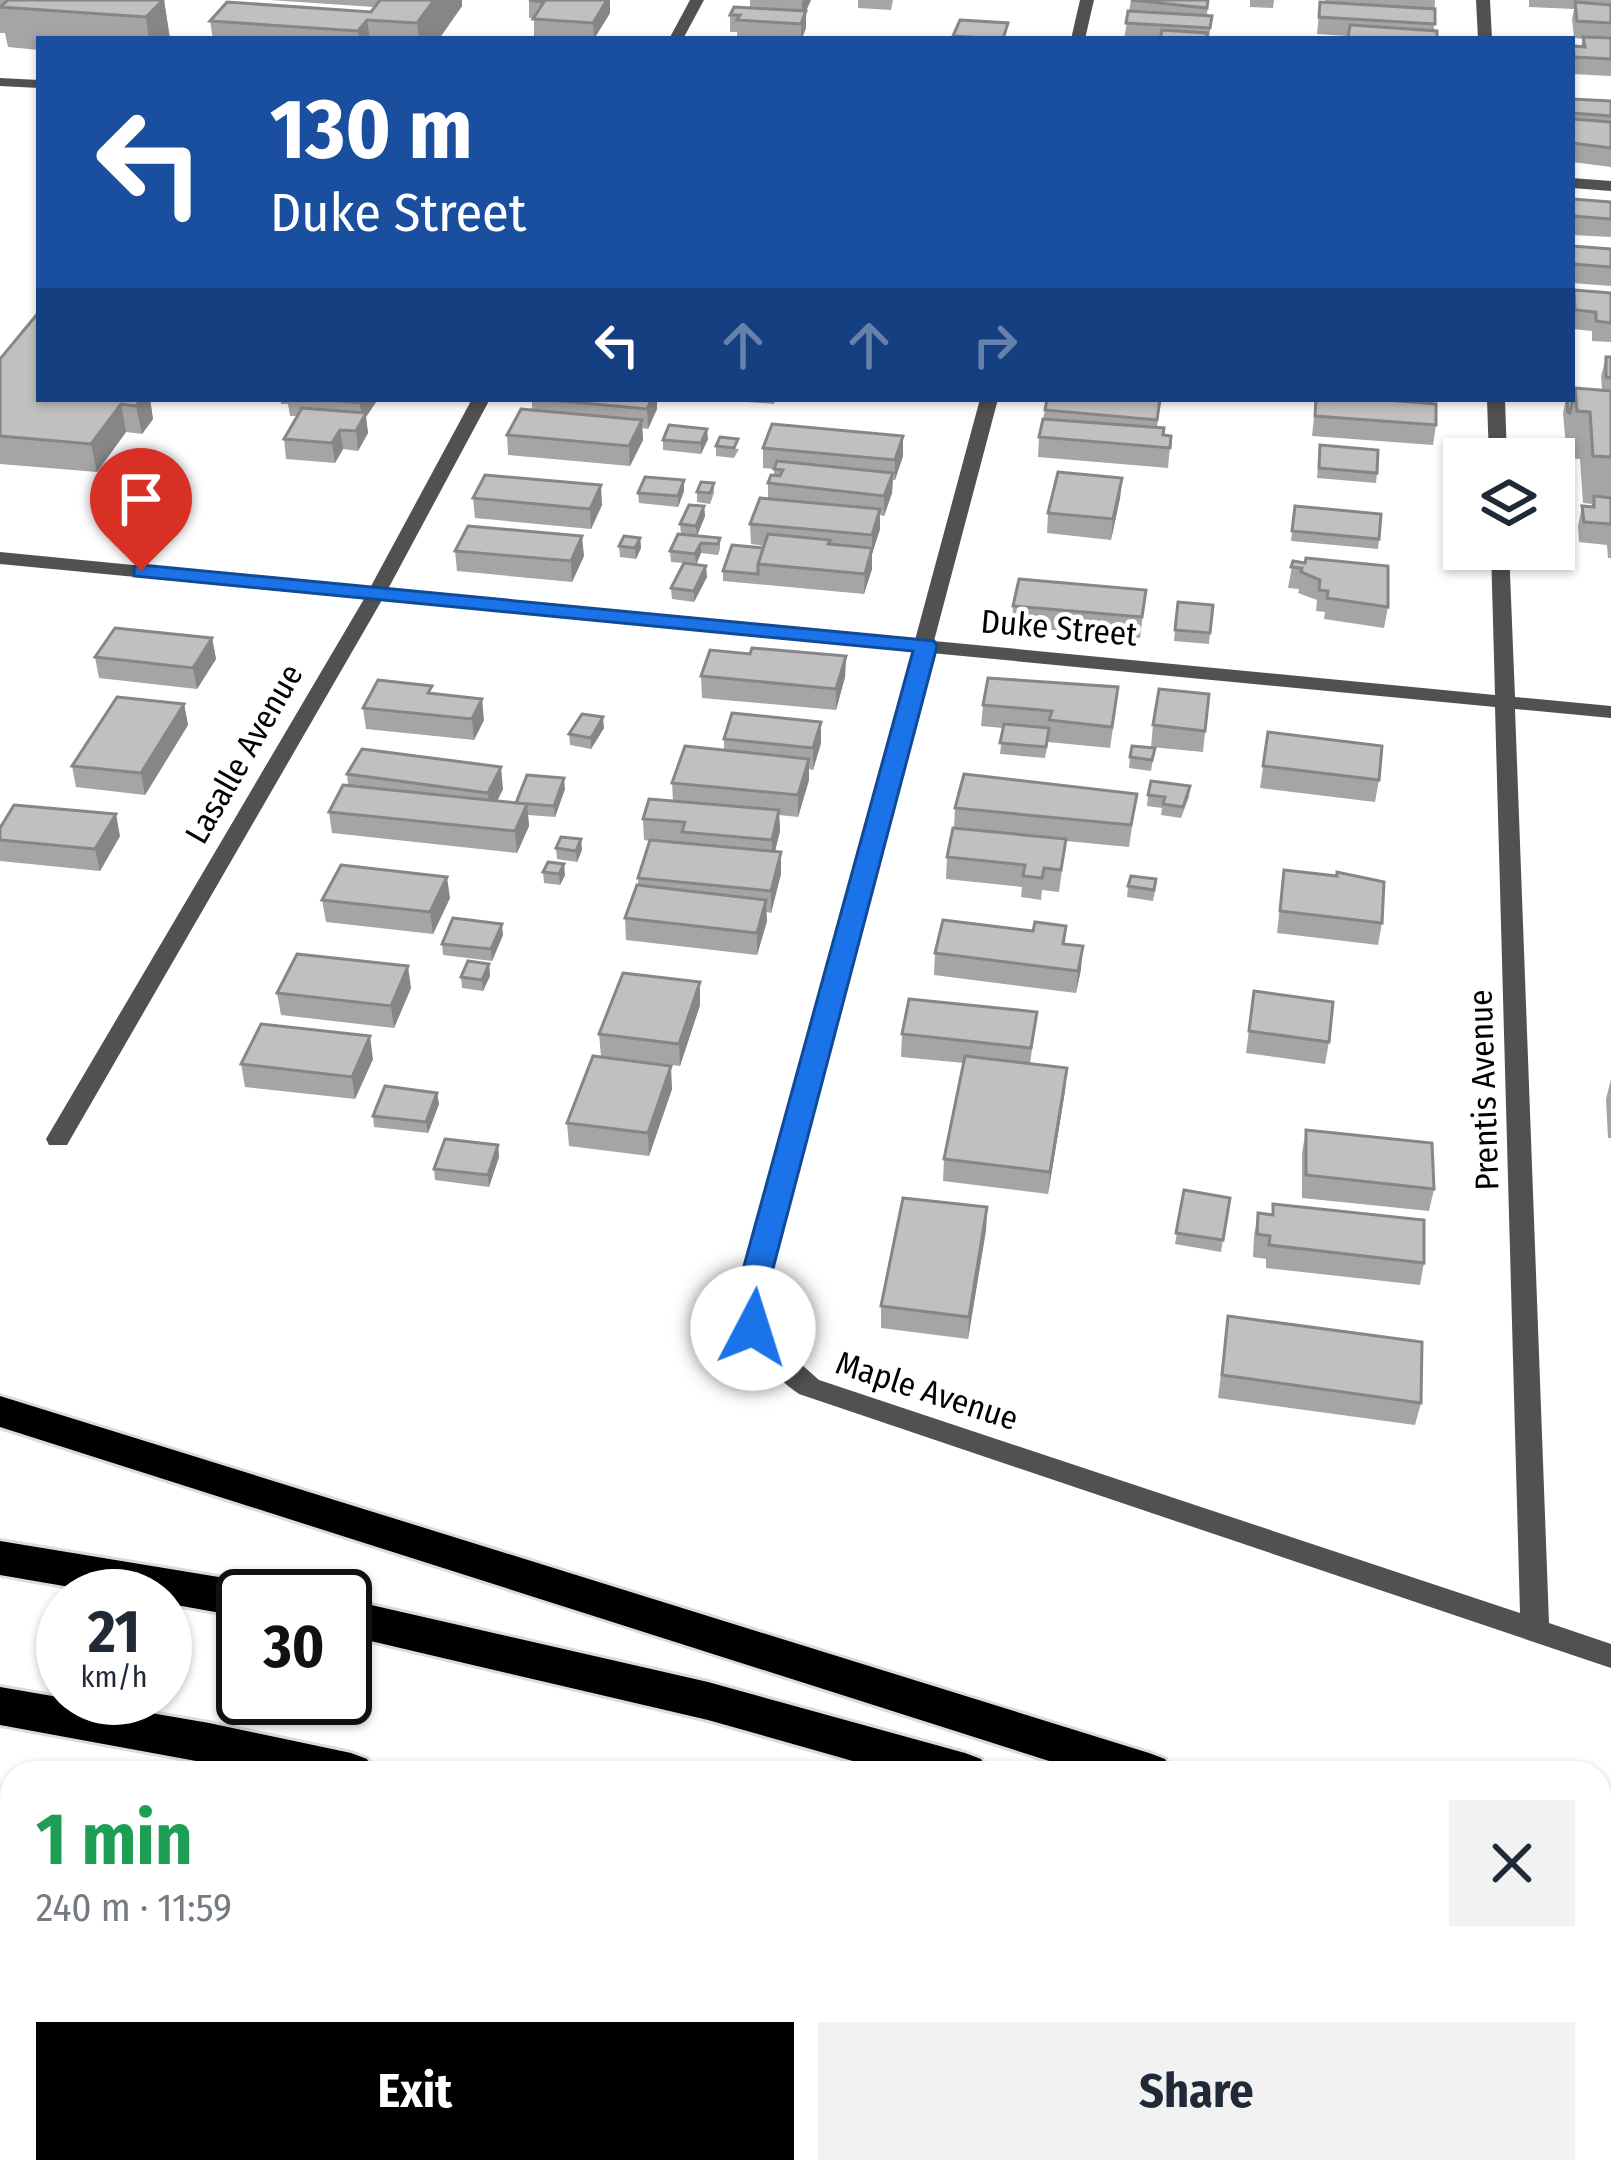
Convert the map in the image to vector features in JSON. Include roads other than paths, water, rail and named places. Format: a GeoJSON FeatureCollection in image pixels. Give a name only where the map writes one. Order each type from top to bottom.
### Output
{"type":"FeatureCollection","features":[{"type":"Feature","properties":{"kind":"highway"},"geometry":{"type":"LineString","coordinates":[[0,1411],[280,1504],[551,1584],[1111,1761]]}},
{"type":"Feature","properties":{"kind":"highway"},"geometry":{"type":"LineString","coordinates":[[0,1558],[216,1594]]}},
{"type":"Feature","properties":{"kind":"highway"},"geometry":{"type":"LineString","coordinates":[[372,1623],[708,1701],[922,1761]]}},
{"type":"Feature","properties":{"kind":"highway"},"geometry":{"type":"LineString","coordinates":[[0,1706],[291,1761]]}},
{"type":"Feature","properties":{"kind":"street"},"geometry":{"type":"LineString","coordinates":[[678,36],[698,0]]}},
{"type":"Feature","properties":{"kind":"street"},"geometry":{"type":"LineString","coordinates":[[1079,36],[1087,0]]}},
{"type":"Feature","properties":{"kind":"street"},"geometry":{"type":"LineString","coordinates":[[1483,0],[1485,36]]}},
{"type":"Feature","properties":{"kind":"street"},"geometry":{"type":"LineString","coordinates":[[0,82],[36,84]]}},
{"type":"Feature","properties":{"kind":"street"},"geometry":{"type":"LineString","coordinates":[[1575,183],[1611,186]]}},
{"type":"Feature","properties":{"kind":"street","name":"Lasalle Avenue"},"geometry":{"type":"LineString","coordinates":[[58,1139],[376,593],[479,402]]}},
{"type":"Feature","properties":{"kind":"street","name":"Maple Avenue"},"geometry":{"type":"LineString","coordinates":[[988,402],[751,1295],[753,1328],[775,1364],[808,1387],[1611,1656]]}},
{"type":"Feature","properties":{"kind":"street"},"geometry":{"type":"LineString","coordinates":[[1496,402],[1497,438]]}},
{"type":"Feature","properties":{"kind":"street","name":"Duke Street"},"geometry":{"type":"LineString","coordinates":[[0,558],[1611,712]]}},
{"type":"Feature","properties":{"kind":"street","name":"Prentis Avenue"},"geometry":{"type":"LineString","coordinates":[[1501,570],[1535,1629]]}}]}
